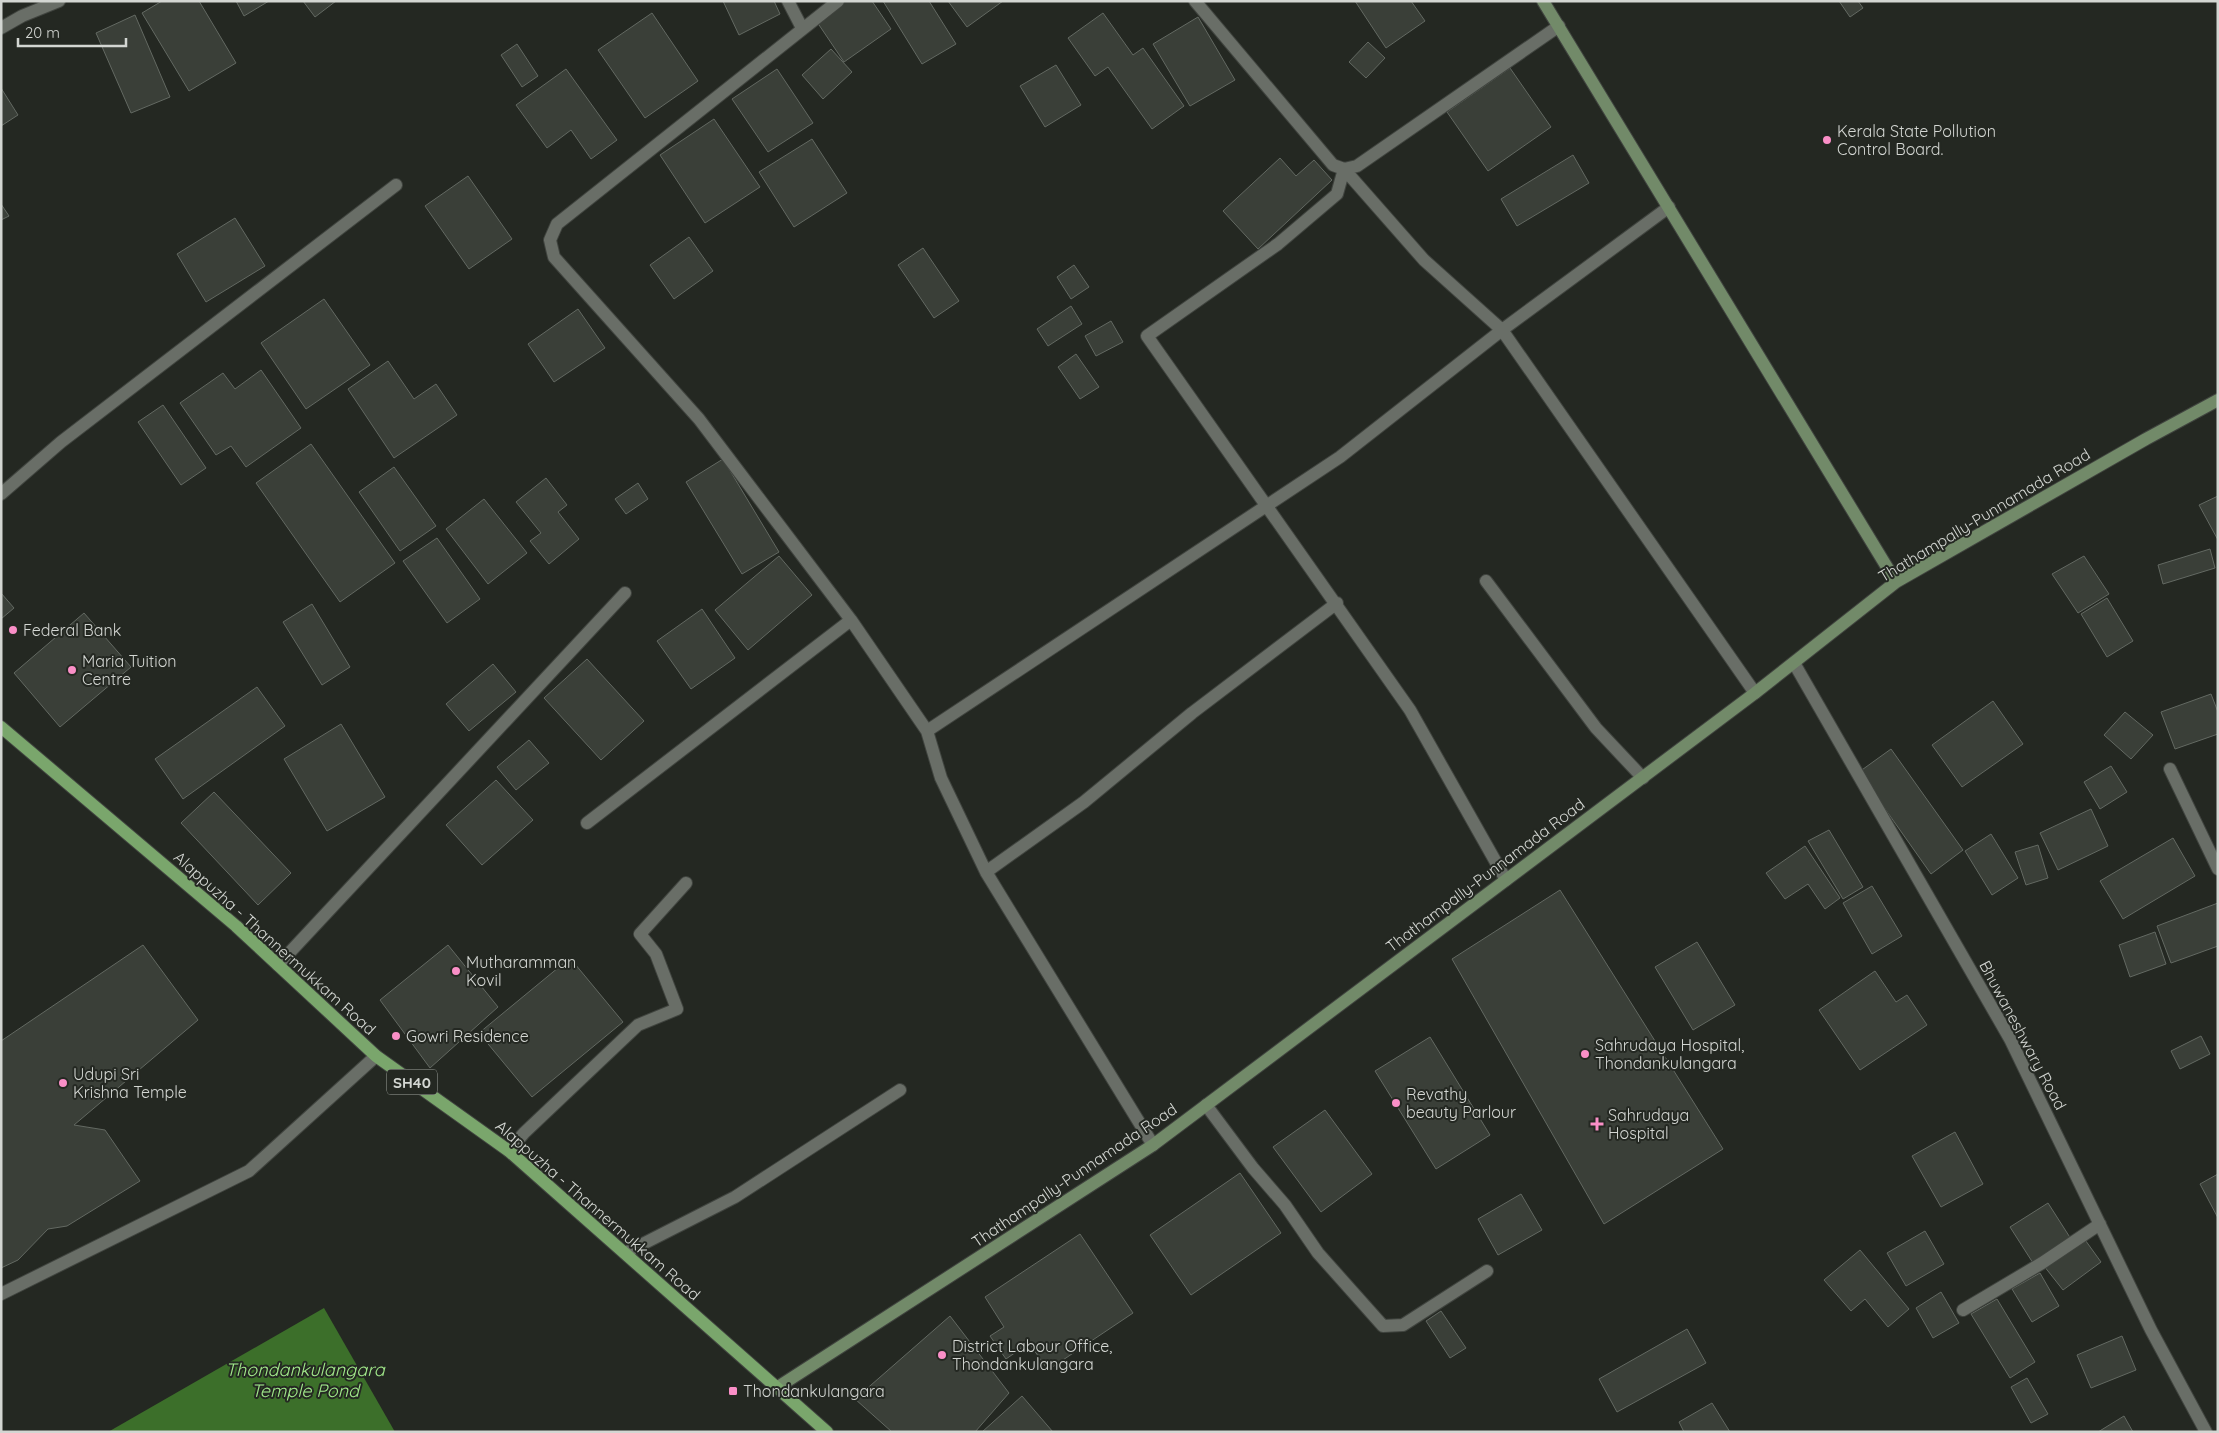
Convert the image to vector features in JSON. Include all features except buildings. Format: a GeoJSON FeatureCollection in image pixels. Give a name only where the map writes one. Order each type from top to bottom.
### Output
{"type":"FeatureCollection","features":[{"type":"Feature","properties":{"kind":"main road"},"geometry":{"type":"LineString","coordinates":[[1543,1],[1896,582]]}},
{"type":"Feature","properties":{"kind":"main road","name":"Thathampally-Punnamada Road"},"geometry":{"type":"LineString","coordinates":[[778,1387],[1153,1145],[1755,693],[1896,582],[2218,400]]}},
{"type":"Feature","properties":{"kind":"main road","name":"Alappuzha - Thannermukkam Road"},"geometry":{"type":"LineString","coordinates":[[1,727],[228,920],[376,1056],[509,1151],[827,1432]]}},
{"type":"Feature","properties":{"kind":"street"},"geometry":{"type":"LineString","coordinates":[[1,28],[22,16],[59,1]]}},
{"type":"Feature","properties":{"kind":"street"},"geometry":{"type":"LineString","coordinates":[[788,1],[802,28]]}},
{"type":"Feature","properties":{"kind":"street"},"geometry":{"type":"LineString","coordinates":[[838,1],[557,224],[550,240],[554,257],[699,419],[851,620],[927,731],[941,778],[986,872],[1153,1145]]}},
{"type":"Feature","properties":{"kind":"street"},"geometry":{"type":"LineString","coordinates":[[1196,1],[1333,165],[1344,169],[1424,260],[1502,330],[1755,693]]}},
{"type":"Feature","properties":{"kind":"street"},"geometry":{"type":"LineString","coordinates":[[1344,169],[1357,166],[1559,26]]}},
{"type":"Feature","properties":{"kind":"street"},"geometry":{"type":"LineString","coordinates":[[1344,169],[1338,194],[1278,244],[1147,336],[1410,710],[1506,880]]}},
{"type":"Feature","properties":{"kind":"street"},"geometry":{"type":"LineString","coordinates":[[1,494],[61,442],[396,185]]}},
{"type":"Feature","properties":{"kind":"street"},"geometry":{"type":"LineString","coordinates":[[927,731],[1340,457],[1502,330],[1669,208]]}},
{"type":"Feature","properties":{"kind":"street"},"geometry":{"type":"LineString","coordinates":[[1486,581],[1596,728],[1642,778]]}},
{"type":"Feature","properties":{"kind":"street"},"geometry":{"type":"LineString","coordinates":[[278,965],[625,593]]}},
{"type":"Feature","properties":{"kind":"street"},"geometry":{"type":"LineString","coordinates":[[986,872],[1084,802],[1192,712],[1336,603]]}},
{"type":"Feature","properties":{"kind":"street"},"geometry":{"type":"LineString","coordinates":[[587,823],[851,620]]}},
{"type":"Feature","properties":{"kind":"street","name":"Bhuwaneshwary Road"},"geometry":{"type":"LineString","coordinates":[[1794,663],[2010,1039],[2151,1330],[2206,1432]]}},
{"type":"Feature","properties":{"kind":"street"},"geometry":{"type":"LineString","coordinates":[[2170,769],[2218,869]]}},
{"type":"Feature","properties":{"kind":"street"},"geometry":{"type":"LineString","coordinates":[[509,1151],[524,1133],[638,1025],[677,1009],[656,954],[640,934],[686,883]]}},
{"type":"Feature","properties":{"kind":"street"},"geometry":{"type":"LineString","coordinates":[[1,1294],[249,1171],[376,1056]]}},
{"type":"Feature","properties":{"kind":"street"},"geometry":{"type":"LineString","coordinates":[[625,1254],[735,1197],[900,1090]]}},
{"type":"Feature","properties":{"kind":"street"},"geometry":{"type":"LineString","coordinates":[[1206,1105],[1285,1205],[1318,1253],[1383,1326],[1403,1324],[1487,1271]]}},
{"type":"Feature","properties":{"kind":"street"},"geometry":{"type":"LineString","coordinates":[[1963,1310],[2042,1263],[2100,1224]]}},
{"type":"Feature","properties":{"kind":"water","name":"Thondankulangara Temple Pond"},"geometry":{"type":"Polygon","coordinates":[[[324,1308],[395,1432],[108,1432],[324,1308]]]}},
{"type":"Feature","properties":{"kind":"place","name":"Kerala State Pollution Control Board."},"geometry":{"type":"Point","coordinates":[1827,140]}},
{"type":"Feature","properties":{"kind":"place","name":"Federal Bank"},"geometry":{"type":"Point","coordinates":[13,630]}},
{"type":"Feature","properties":{"kind":"place","name":"Maria Tuition Centre"},"geometry":{"type":"Point","coordinates":[72,670]}},
{"type":"Feature","properties":{"kind":"place","name":"Mutharamman Kovil"},"geometry":{"type":"Point","coordinates":[456,971]}},
{"type":"Feature","properties":{"kind":"place","name":"Gowri Residence"},"geometry":{"type":"Point","coordinates":[396,1036]}},
{"type":"Feature","properties":{"kind":"place","name":"Sahrudaya Hospital, Thondankulangara"},"geometry":{"type":"Point","coordinates":[1585,1054]}},
{"type":"Feature","properties":{"kind":"place","name":"Udupi Sri Krishna Temple"},"geometry":{"type":"Point","coordinates":[63,1083]}},
{"type":"Feature","properties":{"kind":"place","name":"Revathy beauty Parlour"},"geometry":{"type":"Point","coordinates":[1396,1103]}},
{"type":"Feature","properties":{"kind":"place","name":"Sahrudaya Hospital"},"geometry":{"type":"Point","coordinates":[1597,1124]}},
{"type":"Feature","properties":{"kind":"place","name":"District Labour Office, Thondankulangara"},"geometry":{"type":"Point","coordinates":[942,1355]}},
{"type":"Feature","properties":{"kind":"place","name":"Thondankulangara"},"geometry":{"type":"Point","coordinates":[733,1391]}}]}
